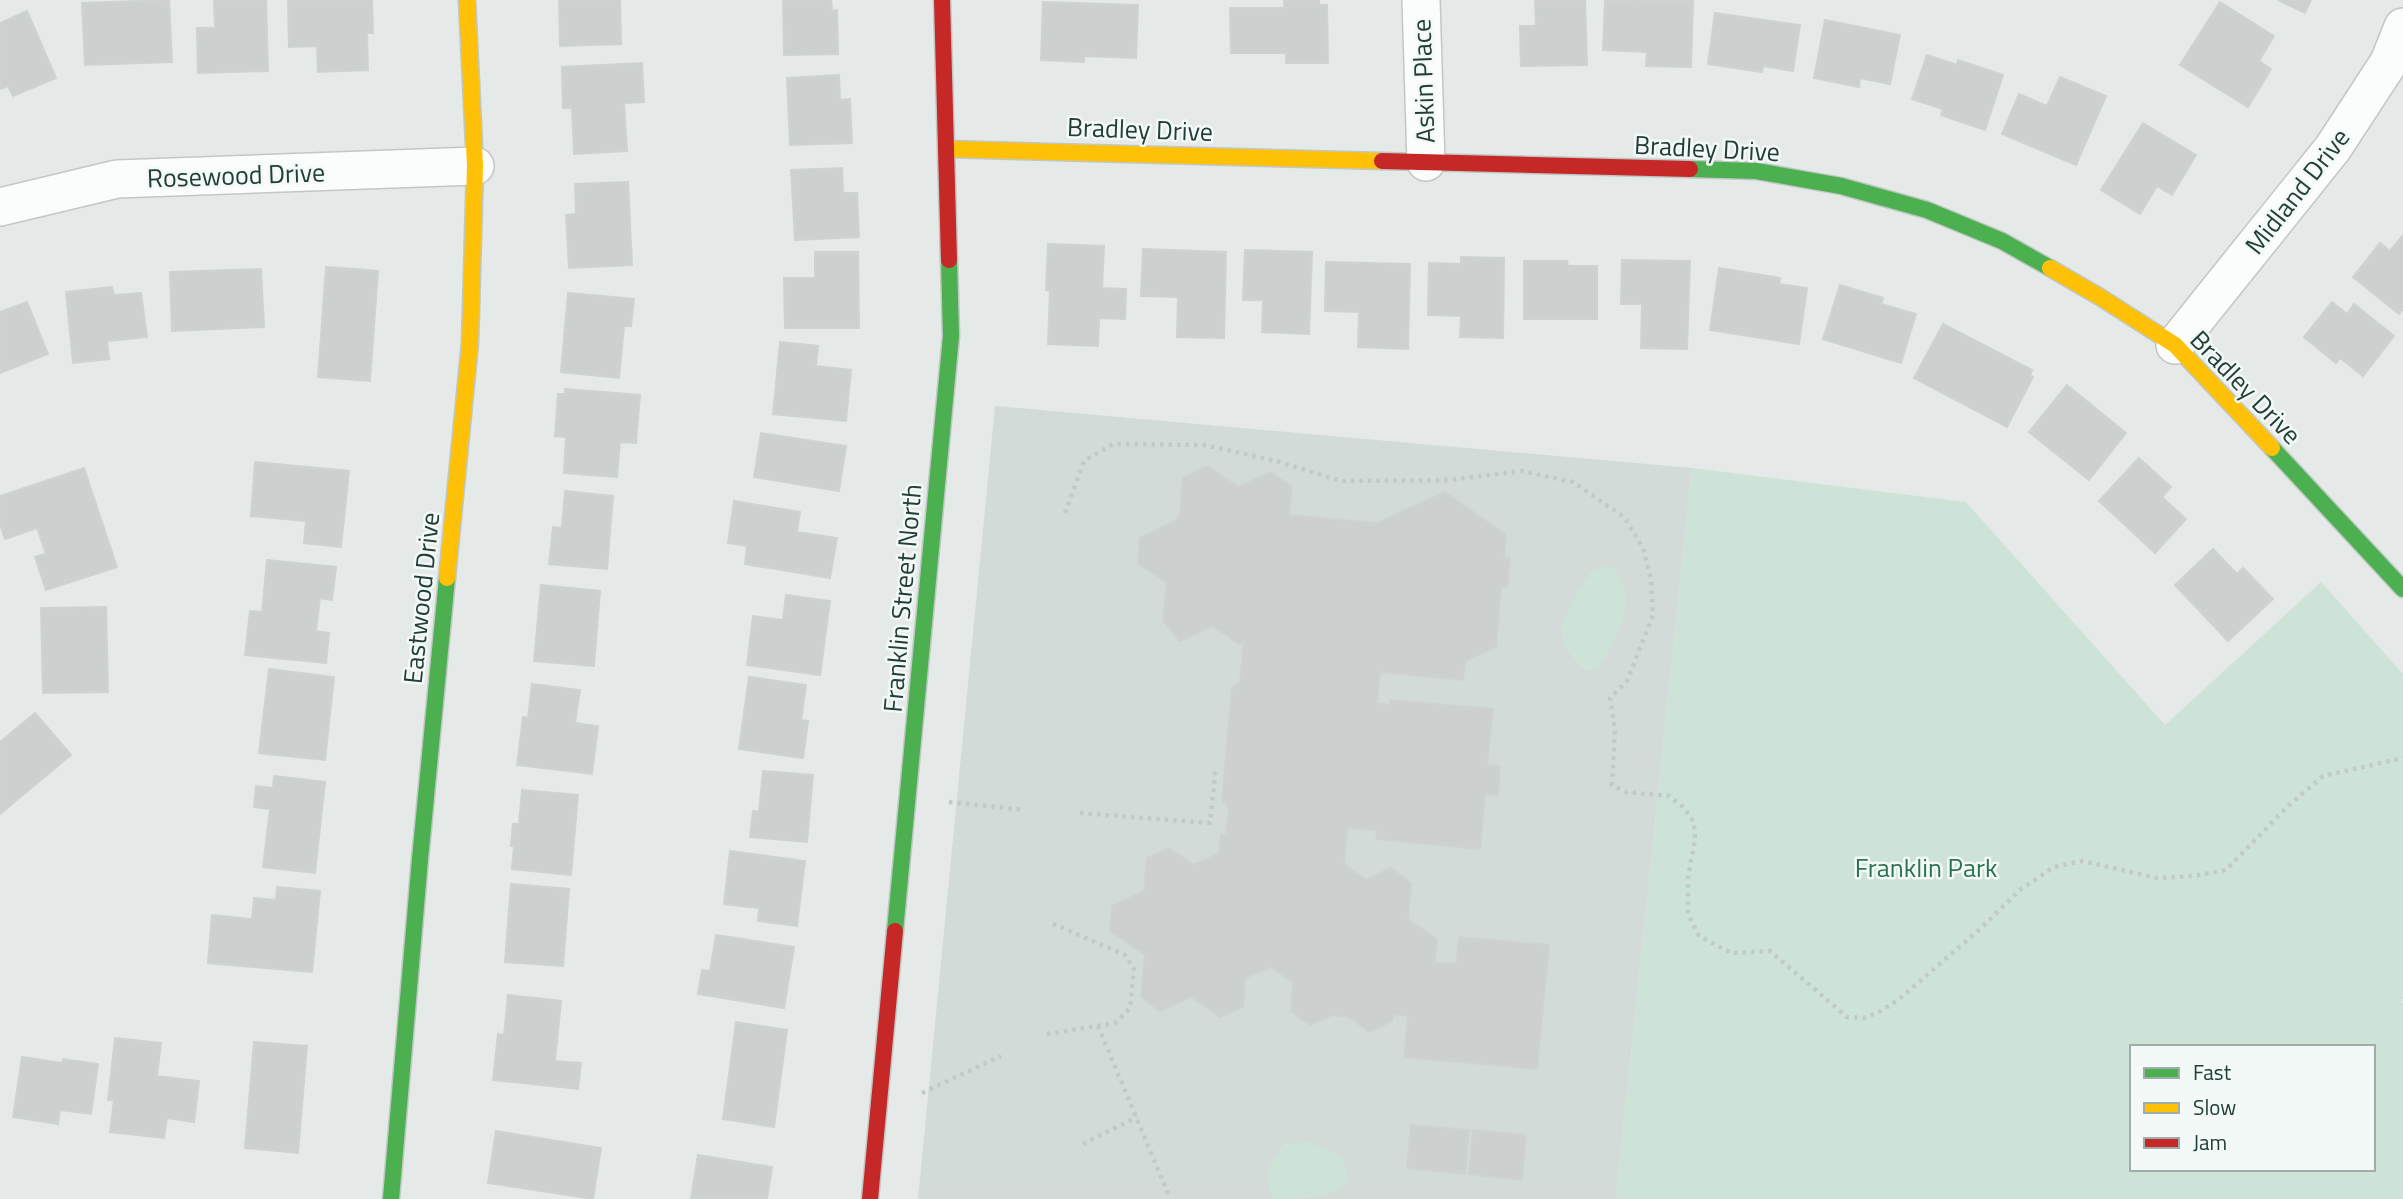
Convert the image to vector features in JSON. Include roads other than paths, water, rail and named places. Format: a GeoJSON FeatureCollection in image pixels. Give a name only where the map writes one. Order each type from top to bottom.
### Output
{"type":"FeatureCollection","features":[{"type":"Feature","properties":{"kind":"street","name":"Eastwood Drive"},"geometry":{"type":"LineString","coordinates":[[391,1199],[420,859],[470,343],[475,166],[467,0]]}},
{"type":"Feature","properties":{"kind":"street","name":"Franklin Street North"},"geometry":{"type":"LineString","coordinates":[[870,1199],[951,336],[942,0]]}},
{"type":"Feature","properties":{"kind":"street","name":"Askin Place"},"geometry":{"type":"LineString","coordinates":[[1421,0],[1426,162]]}},
{"type":"Feature","properties":{"kind":"street","name":"Midland Drive"},"geometry":{"type":"LineString","coordinates":[[2175,345],[2333,148],[2389,62],[2403,27]]}},
{"type":"Feature","properties":{"kind":"street","name":"Bradley Drive"},"geometry":{"type":"LineString","coordinates":[[947,149],[1756,171],[1841,186],[1927,210],[2002,241],[2100,296],[2175,345],[2403,589]]}},
{"type":"Feature","properties":{"kind":"street","name":"Rosewood Drive"},"geometry":{"type":"LineString","coordinates":[[0,207],[117,179],[475,166]]}},
{"type":"Feature","properties":{"kind":"park label","name":"Franklin Park"},"geometry":{"type":"Point","coordinates":[1926,867]}}]}
